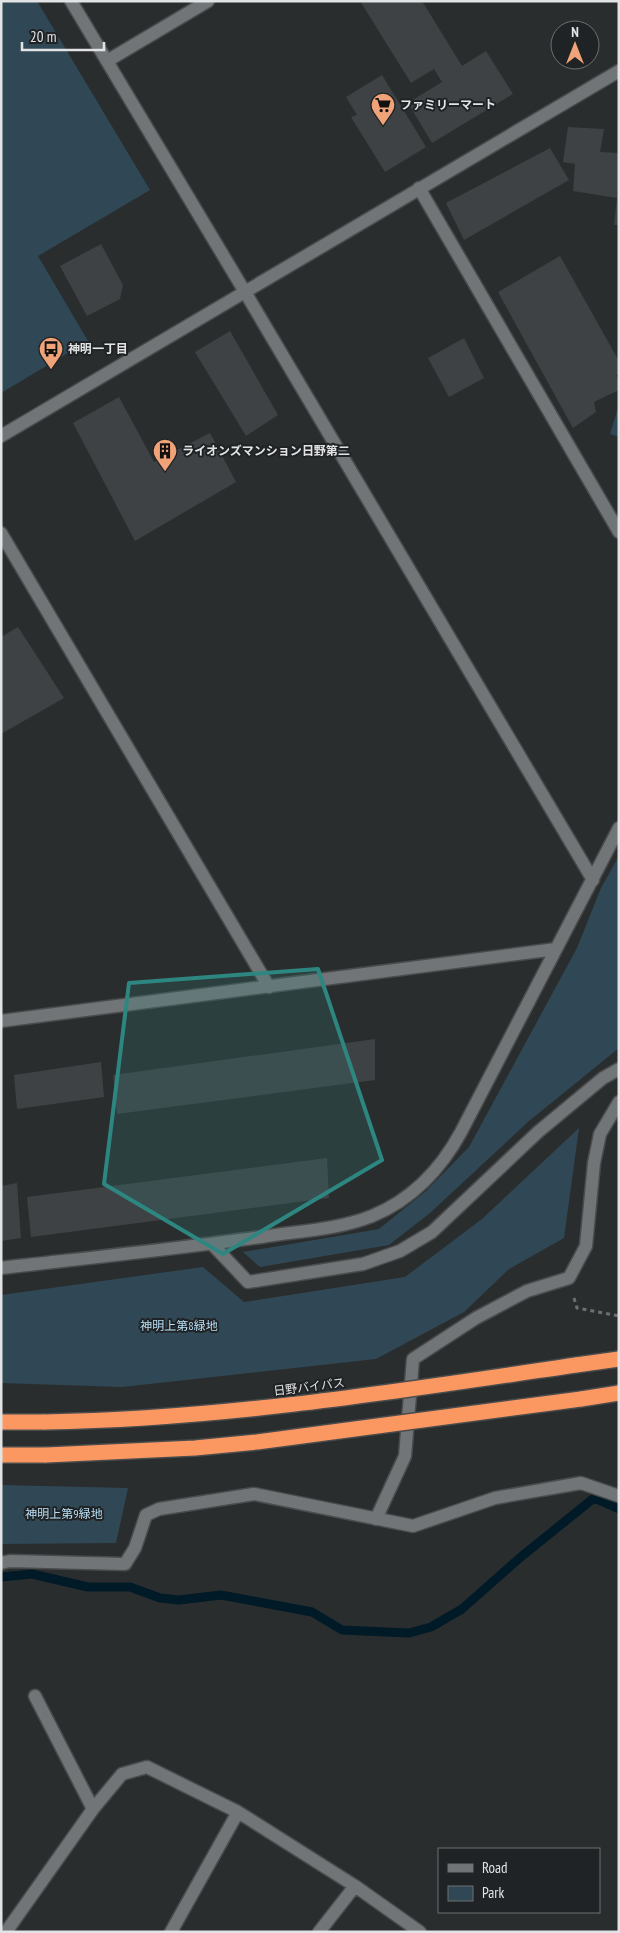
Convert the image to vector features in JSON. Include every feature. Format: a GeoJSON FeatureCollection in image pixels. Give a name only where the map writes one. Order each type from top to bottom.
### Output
{"type":"FeatureCollection","features":[{"type":"Feature","properties":{"kind":"highway","name":"日野バイパス"},"geometry":{"type":"LineString","coordinates":[[1,1422],[139,1418],[238,1411],[320,1402],[619,1359]]}},
{"type":"Feature","properties":{"kind":"highway"},"geometry":{"type":"LineString","coordinates":[[1,1455],[46,1455],[195,1448],[257,1442],[619,1393]]}},
{"type":"Feature","properties":{"kind":"street"},"geometry":{"type":"LineString","coordinates":[[71,1],[593,880]]}},
{"type":"Feature","properties":{"kind":"street"},"geometry":{"type":"LineString","coordinates":[[106,61],[208,1]]}},
{"type":"Feature","properties":{"kind":"street"},"geometry":{"type":"LineString","coordinates":[[1,436],[619,71]]}},
{"type":"Feature","properties":{"kind":"street"},"geometry":{"type":"LineString","coordinates":[[419,188],[619,532]]}},
{"type":"Feature","properties":{"kind":"street"},"geometry":{"type":"LineString","coordinates":[[1,534],[269,987]]}},
{"type":"Feature","properties":{"kind":"street"},"geometry":{"type":"LineString","coordinates":[[1,1268],[212,1244],[347,1224],[373,1216],[417,1189],[440,1166],[452,1149],[619,828]]}},
{"type":"Feature","properties":{"kind":"street"},"geometry":{"type":"LineString","coordinates":[[1,1021],[556,949]]}},
{"type":"Feature","properties":{"kind":"street"},"geometry":{"type":"LineString","coordinates":[[212,1244],[248,1282],[364,1264],[400,1251],[432,1232],[538,1132],[603,1078],[619,1069]]}},
{"type":"Feature","properties":{"kind":"street"},"geometry":{"type":"LineString","coordinates":[[376,1518],[405,1456],[413,1359],[476,1318],[527,1291],[569,1278],[586,1246],[594,1163],[600,1134],[619,1102]]}},
{"type":"Feature","properties":{"kind":"street"},"geometry":{"type":"LineString","coordinates":[[1,1563],[10,1561],[124,1564],[135,1548],[146,1515],[159,1509],[254,1494],[413,1526],[495,1498],[581,1483],[619,1496]]}},
{"type":"Feature","properties":{"kind":"street"},"geometry":{"type":"LineString","coordinates":[[35,1696],[93,1809]]}},
{"type":"Feature","properties":{"kind":"street"},"geometry":{"type":"LineString","coordinates":[[6,1932],[93,1809],[122,1774],[147,1767],[238,1812],[355,1886],[420,1932]]}},
{"type":"Feature","properties":{"kind":"street"},"geometry":{"type":"LineString","coordinates":[[171,1932],[238,1812]]}},
{"type":"Feature","properties":{"kind":"street"},"geometry":{"type":"LineString","coordinates":[[319,1932],[355,1886]]}},
{"type":"Feature","properties":{"kind":"path"},"geometry":{"type":"LineString","coordinates":[[569,1278],[577,1308],[619,1316]]}},
{"type":"Feature","properties":{"kind":"highlighted area"},"geometry":{"type":"Polygon","coordinates":[[[318,969],[382,1160],[223,1254],[104,1184],[129,983],[318,969]]]}},
{"type":"Feature","properties":{"kind":"green space"},"geometry":{"type":"Polygon","coordinates":[[[1,1],[37,1],[150,190],[38,256],[88,341],[1,393],[1,1]]]}},
{"type":"Feature","properties":{"kind":"green space"},"geometry":{"type":"Polygon","coordinates":[[[619,405],[619,437],[610,434],[619,405]]]}},
{"type":"Feature","properties":{"kind":"green space"},"geometry":{"type":"Polygon","coordinates":[[[619,856],[619,1048],[529,1121],[430,1213],[389,1245],[260,1267],[243,1252],[379,1229],[426,1191],[469,1147],[577,948],[601,888],[619,856]]]}},
{"type":"Feature","properties":{"kind":"green space","name":"神明上第8緑地"},"geometry":{"type":"Polygon","coordinates":[[[579,1128],[564,1238],[509,1269],[464,1312],[376,1359],[122,1387],[1,1383],[1,1295],[203,1267],[244,1302],[405,1277],[482,1219],[579,1128]]]}},
{"type":"Feature","properties":{"kind":"green space","name":"神明上第9緑地"},"geometry":{"type":"Polygon","coordinates":[[[1,1485],[128,1488],[116,1543],[1,1544],[1,1485]]]}},
{"type":"Feature","properties":{"kind":"building"},"geometry":{"type":"Polygon","coordinates":[[[360,1],[422,1],[462,66],[486,51],[513,94],[432,143],[408,103],[442,82],[434,69],[411,83],[360,1]]]}},
{"type":"Feature","properties":{"kind":"building"},"geometry":{"type":"Polygon","coordinates":[[[382,75],[426,147],[385,172],[351,117],[357,115],[346,97],[382,75]]]}},
{"type":"Feature","properties":{"kind":"building"},"geometry":{"type":"Polygon","coordinates":[[[568,127],[604,129],[600,152],[619,153],[619,225],[614,225],[617,198],[573,191],[575,164],[563,162],[568,127]]]}},
{"type":"Feature","properties":{"kind":"building"},"geometry":{"type":"Polygon","coordinates":[[[550,148],[569,180],[464,240],[446,203],[550,148]]]}},
{"type":"Feature","properties":{"kind":"building"},"geometry":{"type":"Polygon","coordinates":[[[101,244],[123,285],[120,299],[87,316],[60,266],[101,244]]]}},
{"type":"Feature","properties":{"kind":"building"},"geometry":{"type":"Polygon","coordinates":[[[560,256],[619,361],[619,374],[616,375],[619,380],[619,390],[594,402],[596,412],[573,428],[498,292],[560,256]]]}},
{"type":"Feature","properties":{"kind":"building"},"geometry":{"type":"Polygon","coordinates":[[[230,331],[278,415],[246,436],[195,352],[230,331]]]}},
{"type":"Feature","properties":{"kind":"building"},"geometry":{"type":"Polygon","coordinates":[[[464,338],[484,378],[449,397],[428,358],[464,338]]]}},
{"type":"Feature","properties":{"kind":"building","name":"ライオンズマンション日野第二"},"geometry":{"type":"Polygon","coordinates":[[[119,397],[154,462],[210,433],[236,482],[135,541],[73,423],[119,397]]]}},
{"type":"Feature","properties":{"kind":"building"},"geometry":{"type":"Polygon","coordinates":[[[18,627],[64,698],[1,734],[1,637],[18,627]]]}},
{"type":"Feature","properties":{"kind":"building"},"geometry":{"type":"Polygon","coordinates":[[[375,1039],[375,1080],[117,1114],[113,1075],[375,1039]]]}},
{"type":"Feature","properties":{"kind":"building"},"geometry":{"type":"Polygon","coordinates":[[[101,1062],[104,1097],[17,1109],[14,1075],[101,1062]]]}},
{"type":"Feature","properties":{"kind":"building"},"geometry":{"type":"Polygon","coordinates":[[[327,1158],[329,1198],[31,1237],[27,1197],[327,1158]]]}},
{"type":"Feature","properties":{"kind":"building"},"geometry":{"type":"Polygon","coordinates":[[[17,1183],[21,1238],[1,1241],[1,1186],[17,1183]]]}},
{"type":"Feature","properties":{"kind":"waterway"},"geometry":{"type":"LineString","coordinates":[[1,1577],[32,1574],[88,1587],[130,1587],[160,1598],[179,1600],[221,1595],[312,1612],[342,1630],[409,1633],[431,1627],[462,1609],[522,1556],[594,1498],[619,1509]]}},
{"type":"Feature","properties":{"kind":"place","name":"ファミリーマート"},"geometry":{"type":"Point","coordinates":[383,126]}},
{"type":"Feature","properties":{"kind":"place","name":"神明一丁目"},"geometry":{"type":"Point","coordinates":[51,370]}},
{"type":"Feature","properties":{"kind":"place","name":"ライオンズマンション日野第二"},"geometry":{"type":"Point","coordinates":[165,472]}}]}
